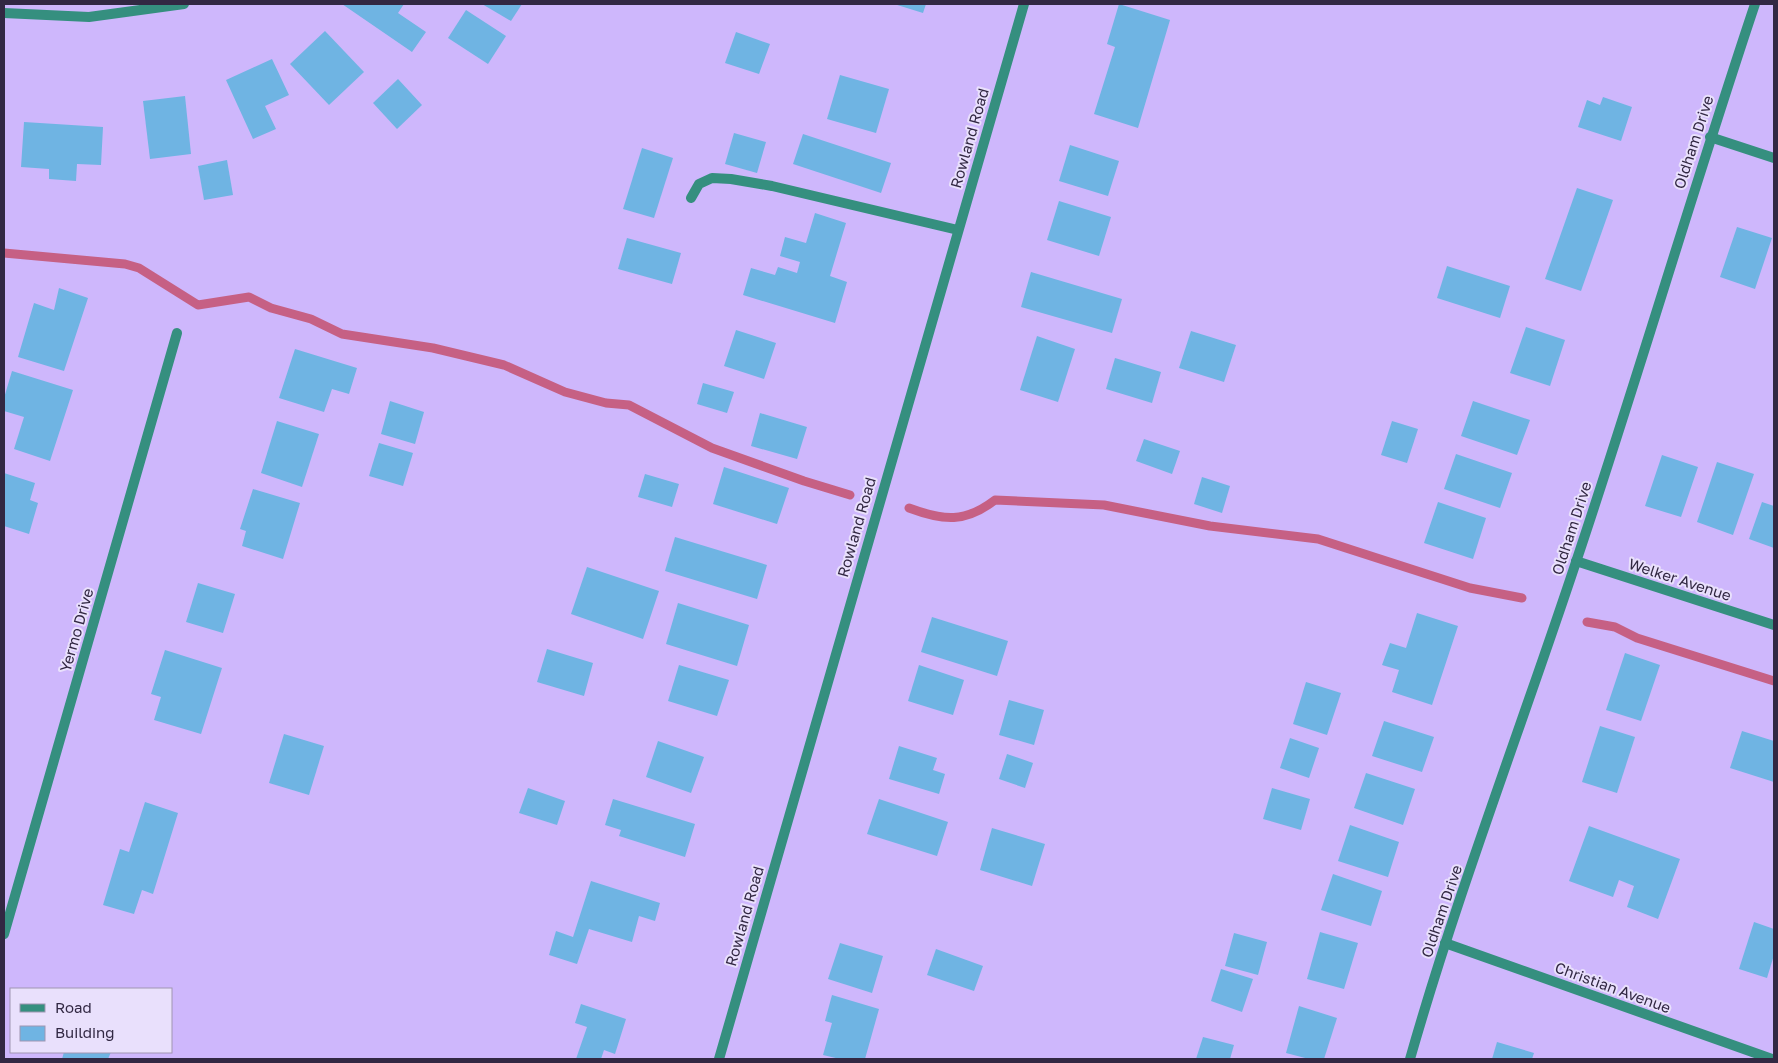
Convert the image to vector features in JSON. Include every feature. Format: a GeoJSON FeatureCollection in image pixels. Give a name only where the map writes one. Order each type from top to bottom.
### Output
{"type":"FeatureCollection","features":[{"type":"Feature","properties":{"kind":"street"},"geometry":{"type":"LineString","coordinates":[[4,13],[89,17],[184,4]]}},
{"type":"Feature","properties":{"kind":"street","name":"Rowland Road"},"geometry":{"type":"LineString","coordinates":[[719,1059],[1024,4]]}},
{"type":"Feature","properties":{"kind":"street","name":"Oldham Drive"},"geometry":{"type":"LineString","coordinates":[[1410,1059],[1445,944],[1576,561],[1710,137],[1755,4]]}},
{"type":"Feature","properties":{"kind":"street"},"geometry":{"type":"LineString","coordinates":[[1710,137],[1774,158]]}},
{"type":"Feature","properties":{"kind":"street"},"geometry":{"type":"LineString","coordinates":[[692,198],[699,184],[712,178],[731,179],[772,186],[958,230]]}},
{"type":"Feature","properties":{"kind":"street","name":"Yermo Drive"},"geometry":{"type":"LineString","coordinates":[[4,934],[177,333]]}},
{"type":"Feature","properties":{"kind":"street","name":"Welker Avenue"},"geometry":{"type":"LineString","coordinates":[[1576,561],[1774,625]]}},
{"type":"Feature","properties":{"kind":"street","name":"Christian Avenue"},"geometry":{"type":"LineString","coordinates":[[1445,944],[1772,1059]]}},
{"type":"Feature","properties":{"kind":"building"},"geometry":{"type":"Polygon","coordinates":[[[342,4],[404,4],[398,13],[426,32],[412,52],[342,4]]]}},
{"type":"Feature","properties":{"kind":"building"},"geometry":{"type":"Polygon","coordinates":[[[482,4],[522,4],[511,21],[482,4]]]}},
{"type":"Feature","properties":{"kind":"building"},"geometry":{"type":"Polygon","coordinates":[[[894,4],[926,4],[923,13],[894,4]]]}},
{"type":"Feature","properties":{"kind":"building"},"geometry":{"type":"Polygon","coordinates":[[[1119,4],[1170,20],[1138,128],[1094,114],[1115,47],[1107,44],[1119,4]]]}},
{"type":"Feature","properties":{"kind":"building"},"geometry":{"type":"Polygon","coordinates":[[[466,10],[506,36],[488,64],[448,38],[466,10]]]}},
{"type":"Feature","properties":{"kind":"building"},"geometry":{"type":"Polygon","coordinates":[[[325,31],[364,72],[329,105],[290,64],[325,31]]]}},
{"type":"Feature","properties":{"kind":"building"},"geometry":{"type":"Polygon","coordinates":[[[736,32],[770,44],[759,74],[725,63],[736,32]]]}},
{"type":"Feature","properties":{"kind":"building"},"geometry":{"type":"Polygon","coordinates":[[[272,59],[289,95],[265,106],[276,129],[253,139],[226,80],[272,59]]]}},
{"type":"Feature","properties":{"kind":"building"},"geometry":{"type":"Polygon","coordinates":[[[840,75],[889,89],[876,133],[827,119],[840,75]]]}},
{"type":"Feature","properties":{"kind":"building"},"geometry":{"type":"Polygon","coordinates":[[[398,79],[422,105],[397,129],[373,103],[398,79]]]}},
{"type":"Feature","properties":{"kind":"building"},"geometry":{"type":"Polygon","coordinates":[[[185,96],[191,154],[150,159],[143,101],[185,96]]]}},
{"type":"Feature","properties":{"kind":"building"},"geometry":{"type":"Polygon","coordinates":[[[1603,97],[1632,107],[1621,141],[1578,127],[1587,100],[1600,105],[1603,97]]]}},
{"type":"Feature","properties":{"kind":"building"},"geometry":{"type":"Polygon","coordinates":[[[24,122],[103,127],[101,165],[77,164],[76,181],[49,179],[49,169],[21,167],[24,122]]]}},
{"type":"Feature","properties":{"kind":"building"},"geometry":{"type":"Polygon","coordinates":[[[734,133],[766,142],[757,173],[725,164],[734,133]]]}},
{"type":"Feature","properties":{"kind":"building"},"geometry":{"type":"Polygon","coordinates":[[[803,134],[891,163],[881,193],[793,164],[803,134]]]}},
{"type":"Feature","properties":{"kind":"building"},"geometry":{"type":"Polygon","coordinates":[[[1070,145],[1119,161],[1108,196],[1059,181],[1070,145]]]}},
{"type":"Feature","properties":{"kind":"building"},"geometry":{"type":"Polygon","coordinates":[[[642,148],[673,158],[654,218],[623,209],[642,148]]]}},
{"type":"Feature","properties":{"kind":"building"},"geometry":{"type":"Polygon","coordinates":[[[227,160],[233,195],[204,200],[198,166],[227,160]]]}},
{"type":"Feature","properties":{"kind":"building"},"geometry":{"type":"Polygon","coordinates":[[[1577,188],[1613,200],[1581,291],[1545,279],[1577,188]]]}},
{"type":"Feature","properties":{"kind":"building"},"geometry":{"type":"Polygon","coordinates":[[[1059,201],[1111,217],[1099,256],[1047,240],[1059,201]]]}},
{"type":"Feature","properties":{"kind":"building"},"geometry":{"type":"Polygon","coordinates":[[[815,213],[846,223],[830,276],[847,282],[835,323],[743,295],[751,268],[775,275],[778,267],[797,273],[800,262],[780,256],[785,237],[806,243],[815,213]]]}},
{"type":"Feature","properties":{"kind":"building"},"geometry":{"type":"Polygon","coordinates":[[[1737,227],[1772,238],[1755,289],[1720,277],[1737,227]]]}},
{"type":"Feature","properties":{"kind":"building"},"geometry":{"type":"Polygon","coordinates":[[[627,238],[681,253],[672,284],[618,269],[627,238]]]}},
{"type":"Feature","properties":{"kind":"building"},"geometry":{"type":"Polygon","coordinates":[[[1447,266],[1510,286],[1500,318],[1437,298],[1447,266]]]}},
{"type":"Feature","properties":{"kind":"building"},"geometry":{"type":"Polygon","coordinates":[[[1031,272],[1122,299],[1112,333],[1021,307],[1031,272]]]}},
{"type":"Feature","properties":{"kind":"building"},"geometry":{"type":"Polygon","coordinates":[[[59,288],[88,298],[64,371],[18,357],[34,303],[54,310],[59,288]]]}},
{"type":"Feature","properties":{"kind":"building"},"geometry":{"type":"Polygon","coordinates":[[[1526,327],[1565,340],[1550,386],[1510,373],[1526,327]]]}},
{"type":"Feature","properties":{"kind":"building"},"geometry":{"type":"Polygon","coordinates":[[[736,330],[776,343],[764,379],[724,366],[736,330]]]}},
{"type":"Feature","properties":{"kind":"building"},"geometry":{"type":"Polygon","coordinates":[[[1191,331],[1236,345],[1224,382],[1179,368],[1191,331]]]}},
{"type":"Feature","properties":{"kind":"building"},"geometry":{"type":"Polygon","coordinates":[[[1037,336],[1075,349],[1058,402],[1020,390],[1037,336]]]}},
{"type":"Feature","properties":{"kind":"building"},"geometry":{"type":"Polygon","coordinates":[[[295,349],[357,368],[349,394],[332,389],[324,412],[279,398],[295,349]]]}},
{"type":"Feature","properties":{"kind":"building"},"geometry":{"type":"Polygon","coordinates":[[[1115,358],[1161,372],[1152,403],[1106,389],[1115,358]]]}},
{"type":"Feature","properties":{"kind":"building"},"geometry":{"type":"Polygon","coordinates":[[[12,371],[73,390],[50,461],[14,449],[24,417],[4,411],[4,398],[12,371]]]}},
{"type":"Feature","properties":{"kind":"building"},"geometry":{"type":"Polygon","coordinates":[[[703,383],[734,392],[727,413],[697,404],[703,383]]]}},
{"type":"Feature","properties":{"kind":"building"},"geometry":{"type":"Polygon","coordinates":[[[390,401],[424,412],[415,444],[381,434],[390,401]]]}},
{"type":"Feature","properties":{"kind":"building"},"geometry":{"type":"Polygon","coordinates":[[[1473,401],[1530,420],[1517,455],[1461,436],[1473,401]]]}},
{"type":"Feature","properties":{"kind":"building"},"geometry":{"type":"Polygon","coordinates":[[[760,413],[807,427],[797,459],[751,446],[760,413]]]}},
{"type":"Feature","properties":{"kind":"building"},"geometry":{"type":"Polygon","coordinates":[[[277,421],[319,434],[302,487],[261,473],[277,421]]]}},
{"type":"Feature","properties":{"kind":"building"},"geometry":{"type":"Polygon","coordinates":[[[1392,421],[1418,429],[1407,463],[1381,455],[1392,421]]]}},
{"type":"Feature","properties":{"kind":"building"},"geometry":{"type":"Polygon","coordinates":[[[1144,439],[1180,451],[1172,474],[1136,461],[1144,439]]]}},
{"type":"Feature","properties":{"kind":"building"},"geometry":{"type":"Polygon","coordinates":[[[379,443],[413,453],[403,486],[369,476],[379,443]]]}},
{"type":"Feature","properties":{"kind":"building"},"geometry":{"type":"Polygon","coordinates":[[[1456,454],[1512,473],[1500,508],[1444,489],[1456,454]]]}},
{"type":"Feature","properties":{"kind":"building"},"geometry":{"type":"Polygon","coordinates":[[[1662,455],[1698,467],[1681,517],[1645,506],[1662,455]]]}},
{"type":"Feature","properties":{"kind":"building"},"geometry":{"type":"Polygon","coordinates":[[[1717,462],[1754,474],[1733,535],[1697,522],[1717,462]]]}},
{"type":"Feature","properties":{"kind":"building"},"geometry":{"type":"Polygon","coordinates":[[[724,467],[789,488],[777,524],[713,504],[724,467]]]}},
{"type":"Feature","properties":{"kind":"building"},"geometry":{"type":"Polygon","coordinates":[[[4,473],[35,483],[30,500],[38,503],[29,534],[4,526],[4,473]]]}},
{"type":"Feature","properties":{"kind":"building"},"geometry":{"type":"Polygon","coordinates":[[[645,474],[679,484],[672,507],[638,497],[645,474]]]}},
{"type":"Feature","properties":{"kind":"building"},"geometry":{"type":"Polygon","coordinates":[[[1202,477],[1230,486],[1222,513],[1194,504],[1202,477]]]}},
{"type":"Feature","properties":{"kind":"building"},"geometry":{"type":"Polygon","coordinates":[[[253,489],[300,503],[283,559],[242,546],[246,531],[240,529],[253,489]]]}},
{"type":"Feature","properties":{"kind":"building"},"geometry":{"type":"Polygon","coordinates":[[[1438,502],[1486,518],[1473,559],[1424,543],[1438,502]]]}},
{"type":"Feature","properties":{"kind":"building"},"geometry":{"type":"Polygon","coordinates":[[[1762,502],[1774,506],[1774,548],[1749,539],[1762,502]]]}},
{"type":"Feature","properties":{"kind":"building"},"geometry":{"type":"Polygon","coordinates":[[[675,537],[767,565],[757,599],[665,571],[675,537]]]}},
{"type":"Feature","properties":{"kind":"building"},"geometry":{"type":"Polygon","coordinates":[[[587,567],[659,591],[643,639],[571,614],[587,567]]]}},
{"type":"Feature","properties":{"kind":"building"},"geometry":{"type":"Polygon","coordinates":[[[198,583],[235,594],[223,633],[186,622],[198,583]]]}},
{"type":"Feature","properties":{"kind":"building"},"geometry":{"type":"Polygon","coordinates":[[[678,603],[749,625],[737,666],[666,644],[678,603]]]}},
{"type":"Feature","properties":{"kind":"building"},"geometry":{"type":"Polygon","coordinates":[[[1417,613],[1458,626],[1432,705],[1392,692],[1399,670],[1382,665],[1390,643],[1406,648],[1417,613]]]}},
{"type":"Feature","properties":{"kind":"building"},"geometry":{"type":"Polygon","coordinates":[[[932,617],[1008,641],[997,676],[921,652],[932,617]]]}},
{"type":"Feature","properties":{"kind":"building"},"geometry":{"type":"Polygon","coordinates":[[[547,649],[593,663],[584,696],[537,682],[547,649]]]}},
{"type":"Feature","properties":{"kind":"building"},"geometry":{"type":"Polygon","coordinates":[[[165,650],[222,668],[201,734],[154,720],[161,697],[151,694],[165,650]]]}},
{"type":"Feature","properties":{"kind":"building"},"geometry":{"type":"Polygon","coordinates":[[[1625,653],[1660,665],[1641,721],[1606,710],[1625,653]]]}},
{"type":"Feature","properties":{"kind":"building"},"geometry":{"type":"Polygon","coordinates":[[[679,665],[729,680],[717,716],[668,701],[679,665]]]}},
{"type":"Feature","properties":{"kind":"building"},"geometry":{"type":"Polygon","coordinates":[[[919,665],[964,680],[953,715],[908,701],[919,665]]]}},
{"type":"Feature","properties":{"kind":"building"},"geometry":{"type":"Polygon","coordinates":[[[1306,682],[1341,693],[1327,735],[1293,724],[1306,682]]]}},
{"type":"Feature","properties":{"kind":"building"},"geometry":{"type":"Polygon","coordinates":[[[1009,700],[1044,710],[1034,745],[999,735],[1009,700]]]}},
{"type":"Feature","properties":{"kind":"building"},"geometry":{"type":"Polygon","coordinates":[[[1384,721],[1434,737],[1422,772],[1372,756],[1384,721]]]}},
{"type":"Feature","properties":{"kind":"building"},"geometry":{"type":"Polygon","coordinates":[[[1600,726],[1635,737],[1617,793],[1582,782],[1600,726]]]}},
{"type":"Feature","properties":{"kind":"building"},"geometry":{"type":"Polygon","coordinates":[[[1742,731],[1774,741],[1774,782],[1730,768],[1742,731]]]}},
{"type":"Feature","properties":{"kind":"building"},"geometry":{"type":"Polygon","coordinates":[[[284,734],[324,746],[309,795],[269,783],[284,734]]]}},
{"type":"Feature","properties":{"kind":"building"},"geometry":{"type":"Polygon","coordinates":[[[1290,738],[1319,748],[1309,778],[1280,768],[1290,738]]]}},
{"type":"Feature","properties":{"kind":"building"},"geometry":{"type":"Polygon","coordinates":[[[658,741],[704,757],[691,793],[646,777],[658,741]]]}},
{"type":"Feature","properties":{"kind":"building"},"geometry":{"type":"Polygon","coordinates":[[[899,746],[937,758],[933,770],[945,774],[939,794],[889,779],[899,746]]]}},
{"type":"Feature","properties":{"kind":"building"},"geometry":{"type":"Polygon","coordinates":[[[1007,754],[1033,763],[1025,788],[999,779],[1007,754]]]}},
{"type":"Feature","properties":{"kind":"building"},"geometry":{"type":"Polygon","coordinates":[[[1366,773],[1415,789],[1403,825],[1354,808],[1366,773]]]}},
{"type":"Feature","properties":{"kind":"building"},"geometry":{"type":"Polygon","coordinates":[[[528,788],[565,801],[557,825],[519,813],[528,788]]]}},
{"type":"Feature","properties":{"kind":"building"},"geometry":{"type":"Polygon","coordinates":[[[1272,788],[1310,799],[1301,830],[1263,819],[1272,788]]]}},
{"type":"Feature","properties":{"kind":"building"},"geometry":{"type":"Polygon","coordinates":[[[613,799],[695,824],[685,857],[619,836],[621,830],[605,825],[613,799]]]}},
{"type":"Feature","properties":{"kind":"building"},"geometry":{"type":"Polygon","coordinates":[[[879,799],[948,822],[937,856],[867,834],[879,799]]]}},
{"type":"Feature","properties":{"kind":"building"},"geometry":{"type":"Polygon","coordinates":[[[145,802],[178,813],[153,894],[142,890],[134,914],[103,905],[120,849],[129,852],[145,802]]]}},
{"type":"Feature","properties":{"kind":"building"},"geometry":{"type":"Polygon","coordinates":[[[1350,825],[1399,842],[1388,877],[1338,861],[1350,825]]]}},
{"type":"Feature","properties":{"kind":"building"},"geometry":{"type":"Polygon","coordinates":[[[1589,826],[1680,859],[1658,919],[1627,907],[1634,886],[1619,880],[1613,897],[1569,881],[1589,826]]]}},
{"type":"Feature","properties":{"kind":"building"},"geometry":{"type":"Polygon","coordinates":[[[992,828],[1045,844],[1032,886],[980,870],[992,828]]]}},
{"type":"Feature","properties":{"kind":"building"},"geometry":{"type":"Polygon","coordinates":[[[1333,874],[1382,891],[1371,926],[1321,910],[1333,874]]]}},
{"type":"Feature","properties":{"kind":"building"},"geometry":{"type":"Polygon","coordinates":[[[591,881],[660,903],[655,921],[639,916],[632,942],[589,929],[577,964],[549,955],[556,931],[573,937],[591,881]]]}},
{"type":"Feature","properties":{"kind":"building"},"geometry":{"type":"Polygon","coordinates":[[[1754,922],[1774,929],[1774,955],[1767,978],[1739,969],[1754,922]]]}},
{"type":"Feature","properties":{"kind":"building"},"geometry":{"type":"Polygon","coordinates":[[[1320,932],[1358,943],[1344,989],[1307,979],[1320,932]]]}},
{"type":"Feature","properties":{"kind":"building"},"geometry":{"type":"Polygon","coordinates":[[[1234,933],[1267,942],[1258,975],[1225,966],[1234,933]]]}},
{"type":"Feature","properties":{"kind":"building"},"geometry":{"type":"Polygon","coordinates":[[[840,943],[883,956],[872,993],[828,979],[840,943]]]}},
{"type":"Feature","properties":{"kind":"building"},"geometry":{"type":"Polygon","coordinates":[[[936,949],[983,966],[974,991],[927,975],[936,949]]]}},
{"type":"Feature","properties":{"kind":"building"},"geometry":{"type":"Polygon","coordinates":[[[1221,969],[1253,979],[1242,1012],[1211,1001],[1221,969]]]}},
{"type":"Feature","properties":{"kind":"building"},"geometry":{"type":"Polygon","coordinates":[[[832,995],[879,1009],[865,1059],[840,1059],[823,1055],[832,1023],[825,1021],[832,995]]]}},
{"type":"Feature","properties":{"kind":"building"},"geometry":{"type":"Polygon","coordinates":[[[581,1004],[626,1019],[615,1054],[604,1050],[601,1059],[576,1059],[587,1027],[575,1023],[581,1004]]]}},
{"type":"Feature","properties":{"kind":"building"},"geometry":{"type":"Polygon","coordinates":[[[1299,1006],[1337,1018],[1324,1059],[1309,1059],[1286,1053],[1299,1006]]]}},
{"type":"Feature","properties":{"kind":"building"},"geometry":{"type":"Polygon","coordinates":[[[1203,1037],[1234,1045],[1230,1059],[1196,1059],[1203,1037]]]}},
{"type":"Feature","properties":{"kind":"building"},"geometry":{"type":"Polygon","coordinates":[[[1497,1042],[1534,1053],[1532,1059],[1492,1059],[1497,1042]]]}},
{"type":"Feature","properties":{"kind":"building"},"geometry":{"type":"Polygon","coordinates":[[[64,1053],[111,1053],[108,1059],[62,1059],[64,1053]]]}},
{"type":"Feature","properties":{"kind":"waterway"},"geometry":{"type":"LineString","coordinates":[[4,253],[125,264],[139,268],[198,305],[249,297],[271,308],[311,319],[342,334],[433,348],[504,365],[565,392],[606,403],[629,405],[712,448],[804,481],[850,495]]}},
{"type":"Feature","properties":{"kind":"waterway"},"geometry":{"type":"LineString","coordinates":[[909,508],[933,515],[954,518],[974,513],[995,500],[1104,505],[1210,526],[1318,539],[1470,588],[1522,598]]}},
{"type":"Feature","properties":{"kind":"waterway"},"geometry":{"type":"LineString","coordinates":[[1587,622],[1615,627],[1637,638],[1774,681]]}}]}
